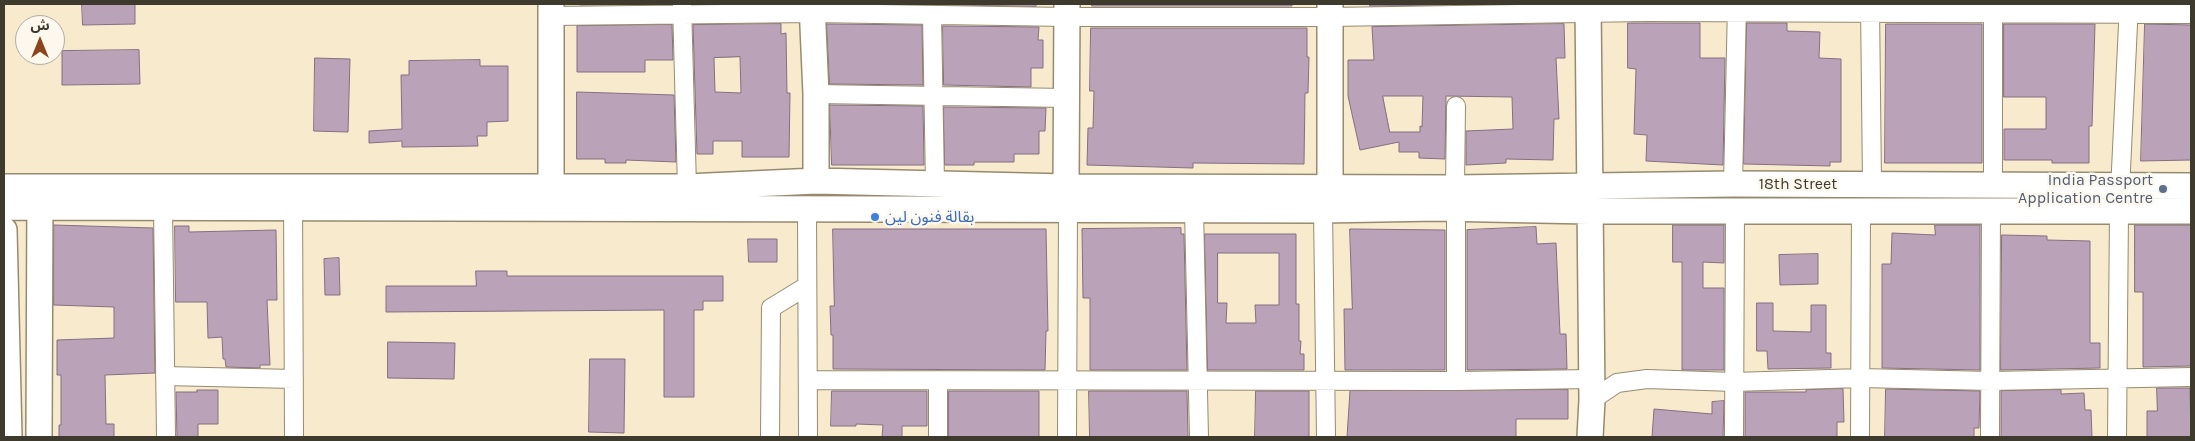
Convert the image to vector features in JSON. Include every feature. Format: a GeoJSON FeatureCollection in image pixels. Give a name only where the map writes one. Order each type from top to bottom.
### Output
{"type":"FeatureCollection","features":[{"type":"Feature","properties":{"kind":"street"},"geometry":{"type":"LineString","coordinates":[[812,8],[816,94],[816,181]]}},
{"type":"Feature","properties":{"kind":"street"},"geometry":{"type":"LineString","coordinates":[[551,187],[551,10],[812,8],[932,15],[1067,10],[1737,8],[2129,9],[2191,14]]}},
{"type":"Feature","properties":{"kind":"street"},"geometry":{"type":"LineString","coordinates":[[1733,184],[1737,8]]}},
{"type":"Feature","properties":{"kind":"street"},"geometry":{"type":"LineString","coordinates":[[682,9],[687,187]]}},
{"type":"Feature","properties":{"kind":"street"},"geometry":{"type":"LineString","coordinates":[[1588,9],[1588,187],[1592,389],[1590,437]]}},
{"type":"Feature","properties":{"kind":"street"},"geometry":{"type":"LineString","coordinates":[[1870,9],[1872,184]]}},
{"type":"Feature","properties":{"kind":"street"},"geometry":{"type":"LineString","coordinates":[[1993,9],[1993,185]]}},
{"type":"Feature","properties":{"kind":"street"},"geometry":{"type":"LineString","coordinates":[[2117,437],[2119,211],[2129,9]]}},
{"type":"Feature","properties":{"kind":"street"},"geometry":{"type":"LineString","coordinates":[[1067,10],[1067,437]]}},
{"type":"Feature","properties":{"kind":"street"},"geometry":{"type":"LineString","coordinates":[[1326,437],[1326,199],[1330,10]]}},
{"type":"Feature","properties":{"kind":"street"},"geometry":{"type":"LineString","coordinates":[[932,15],[935,96],[935,184]]}},
{"type":"Feature","properties":{"kind":"street"},"geometry":{"type":"LineString","coordinates":[[816,94],[1066,98]]}},
{"type":"Feature","properties":{"kind":"street"},"geometry":{"type":"LineString","coordinates":[[1456,106],[1456,380]]}},
{"type":"Feature","properties":{"kind":"street"},"geometry":{"type":"LineString","coordinates":[[4,187],[40,197],[163,207],[293,198],[551,187],[687,187],[816,181],[935,184],[1067,199],[1194,210],[1326,199]]}},
{"type":"Feature","properties":{"kind":"street","name":"18th Street"},"geometry":{"type":"LineString","coordinates":[[1456,198],[1588,187],[1733,184],[2191,186]]}},
{"type":"Feature","properties":{"kind":"street"},"geometry":{"type":"LineString","coordinates":[[4,207],[40,197],[293,198],[806,209],[1019,210],[1067,199],[1456,198],[1589,212],[2191,211]]}},
{"type":"Feature","properties":{"kind":"street"},"geometry":{"type":"LineString","coordinates":[[40,197],[40,437]]}},
{"type":"Feature","properties":{"kind":"street"},"geometry":{"type":"LineString","coordinates":[[293,198],[294,437]]}},
{"type":"Feature","properties":{"kind":"street"},"geometry":{"type":"LineString","coordinates":[[163,207],[166,437]]}},
{"type":"Feature","properties":{"kind":"street"},"geometry":{"type":"LineString","coordinates":[[806,209],[808,437]]}},
{"type":"Feature","properties":{"kind":"street"},"geometry":{"type":"LineString","coordinates":[[1194,210],[1199,437]]}},
{"type":"Feature","properties":{"kind":"street"},"geometry":{"type":"LineString","coordinates":[[1990,437],[1991,210]]}},
{"type":"Feature","properties":{"kind":"street"},"geometry":{"type":"LineString","coordinates":[[1734,437],[1735,211]]}},
{"type":"Feature","properties":{"kind":"street"},"geometry":{"type":"LineString","coordinates":[[1860,437],[1861,211]]}},
{"type":"Feature","properties":{"kind":"street"},"geometry":{"type":"LineString","coordinates":[[4,230],[6,381],[9,437]]}},
{"type":"Feature","properties":{"kind":"street"},"geometry":{"type":"LineString","coordinates":[[770,437],[771,308],[807,286]]}},
{"type":"Feature","properties":{"kind":"street"},"geometry":{"type":"LineString","coordinates":[[808,380],[1456,380],[1592,389],[1647,379],[1734,382],[1860,378],[1991,381],[2191,378]]}},
{"type":"Feature","properties":{"kind":"street"},"geometry":{"type":"LineString","coordinates":[[165,379],[294,382]]}},
{"type":"Feature","properties":{"kind":"street"},"geometry":{"type":"LineString","coordinates":[[938,380],[938,437]]}},
{"type":"Feature","properties":{"kind":"building"},"geometry":{"type":"Polygon","coordinates":[[[82,4],[135,4],[135,24],[83,25],[82,4]]]}},
{"type":"Feature","properties":{"kind":"building"},"geometry":{"type":"Polygon","coordinates":[[[580,4],[671,4],[580,5],[580,4]]]}},
{"type":"Feature","properties":{"kind":"building"},"geometry":{"type":"Polygon","coordinates":[[[900,4],[1036,4],[1036,6],[900,4]]]}},
{"type":"Feature","properties":{"kind":"building"},"geometry":{"type":"Polygon","coordinates":[[[1092,4],[1292,4],[1292,6],[1092,6],[1092,4]]]}},
{"type":"Feature","properties":{"kind":"building"},"geometry":{"type":"Polygon","coordinates":[[[1370,4],[1447,4],[1447,5],[1370,6],[1370,4]]]}},
{"type":"Feature","properties":{"kind":"building"},"geometry":{"type":"Polygon","coordinates":[[[1628,23],[1700,23],[1700,58],[1725,58],[1723,165],[1646,161],[1647,135],[1634,134],[1636,69],[1628,68],[1628,23]]]}},
{"type":"Feature","properties":{"kind":"building"},"geometry":{"type":"Polygon","coordinates":[[[1747,23],[1787,23],[1787,31],[1820,32],[1819,58],[1841,59],[1841,162],[1830,162],[1830,166],[1744,164],[1747,23]]]}},
{"type":"Feature","properties":{"kind":"building"},"geometry":{"type":"Polygon","coordinates":[[[781,24],[781,34],[786,33],[787,93],[790,93],[789,157],[742,157],[742,141],[713,141],[713,154],[697,154],[693,25],[781,24]],[[740,57],[714,58],[715,92],[741,93],[740,57]]]}},
{"type":"Feature","properties":{"kind":"building"},"geometry":{"type":"Polygon","coordinates":[[[827,24],[922,25],[923,85],[830,84],[827,24]]]}},
{"type":"Feature","properties":{"kind":"building"},"geometry":{"type":"Polygon","coordinates":[[[1564,24],[1565,58],[1556,58],[1559,119],[1554,119],[1553,160],[1506,159],[1506,163],[1466,165],[1466,131],[1513,129],[1512,97],[1446,96],[1445,159],[1419,158],[1419,152],[1399,152],[1399,142],[1360,150],[1348,96],[1348,60],[1374,60],[1372,27],[1564,24]],[[1383,96],[1390,132],[1420,132],[1420,126],[1422,127],[1423,96],[1383,96]]]}},
{"type":"Feature","properties":{"kind":"building"},"geometry":{"type":"Polygon","coordinates":[[[1886,24],[1982,24],[1982,163],[1885,163],[1886,24]]]}},
{"type":"Feature","properties":{"kind":"building"},"geometry":{"type":"Polygon","coordinates":[[[2004,24],[2095,24],[2092,126],[2089,126],[2089,163],[2052,163],[2052,160],[2004,160],[2004,129],[2046,129],[2046,97],[2004,97],[2004,24]]]}},
{"type":"Feature","properties":{"kind":"building"},"geometry":{"type":"Polygon","coordinates":[[[2145,24],[2191,25],[2191,160],[2141,161],[2145,24]]]}},
{"type":"Feature","properties":{"kind":"building"},"geometry":{"type":"Polygon","coordinates":[[[672,25],[673,60],[645,60],[645,72],[577,72],[577,26],[672,25]]]}},
{"type":"Feature","properties":{"kind":"building"},"geometry":{"type":"Polygon","coordinates":[[[943,26],[1039,27],[1038,40],[1043,40],[1043,68],[1031,68],[1031,87],[944,85],[943,26]]]}},
{"type":"Feature","properties":{"kind":"building"},"geometry":{"type":"Polygon","coordinates":[[[1091,28],[1307,28],[1307,57],[1309,57],[1308,93],[1305,93],[1304,164],[1193,163],[1193,168],[1087,165],[1088,128],[1093,128],[1094,91],[1090,91],[1091,28]]]}},
{"type":"Feature","properties":{"kind":"building"},"geometry":{"type":"Polygon","coordinates":[[[139,50],[140,84],[62,85],[62,65],[65,65],[65,51],[139,50]]]}},
{"type":"Feature","properties":{"kind":"building"},"geometry":{"type":"Polygon","coordinates":[[[315,58],[350,59],[348,132],[314,131],[315,58]]]}},
{"type":"Feature","properties":{"kind":"building"},"geometry":{"type":"Polygon","coordinates":[[[480,60],[480,66],[508,66],[508,121],[487,122],[487,136],[477,136],[478,146],[402,147],[402,141],[369,143],[369,131],[402,129],[401,75],[409,75],[409,61],[480,60]]]}},
{"type":"Feature","properties":{"kind":"building"},"geometry":{"type":"Polygon","coordinates":[[[577,92],[674,95],[676,162],[626,160],[626,163],[605,163],[605,159],[577,159],[577,92]]]}},
{"type":"Feature","properties":{"kind":"building"},"geometry":{"type":"Polygon","coordinates":[[[830,105],[923,106],[924,165],[832,165],[830,105]]]}},
{"type":"Feature","properties":{"kind":"building"},"geometry":{"type":"Polygon","coordinates":[[[944,107],[1046,108],[1045,131],[1039,131],[1039,154],[1014,154],[1014,162],[974,162],[974,165],[945,165],[944,107]]]}},
{"type":"Feature","properties":{"kind":"building"},"geometry":{"type":"Polygon","coordinates":[[[54,225],[153,228],[155,373],[105,375],[106,424],[114,424],[114,437],[59,437],[59,425],[61,425],[61,375],[57,375],[57,340],[114,338],[114,307],[54,305],[54,225]]]}},
{"type":"Feature","properties":{"kind":"building"},"geometry":{"type":"Polygon","coordinates":[[[1673,225],[1724,225],[1724,263],[1703,262],[1703,288],[1724,288],[1724,370],[1682,370],[1682,262],[1673,262],[1673,225]]]}},
{"type":"Feature","properties":{"kind":"building"},"geometry":{"type":"Polygon","coordinates":[[[1935,225],[1980,225],[1980,370],[1882,368],[1882,264],[1891,264],[1892,233],[1935,235],[1935,225]]]}},
{"type":"Feature","properties":{"kind":"building"},"geometry":{"type":"Polygon","coordinates":[[[2135,225],[2191,225],[2191,366],[2143,367],[2143,292],[2135,292],[2135,225]]]}},
{"type":"Feature","properties":{"kind":"building"},"geometry":{"type":"Polygon","coordinates":[[[175,226],[189,226],[189,232],[276,230],[277,300],[267,300],[270,365],[260,365],[260,368],[226,367],[225,359],[223,359],[222,337],[208,338],[207,302],[176,302],[175,226]]]}},
{"type":"Feature","properties":{"kind":"building"},"geometry":{"type":"Polygon","coordinates":[[[1536,227],[1537,244],[1556,243],[1560,334],[1566,334],[1567,369],[1467,370],[1467,230],[1536,227]]]}},
{"type":"Feature","properties":{"kind":"building"},"geometry":{"type":"Polygon","coordinates":[[[1181,228],[1181,234],[1184,234],[1187,370],[1090,370],[1090,298],[1083,298],[1082,229],[1181,228]]]}},
{"type":"Feature","properties":{"kind":"building"},"geometry":{"type":"Polygon","coordinates":[[[833,229],[1046,229],[1048,331],[1046,331],[1045,370],[833,369],[833,335],[831,335],[830,306],[834,306],[833,229]]]}},
{"type":"Feature","properties":{"kind":"building"},"geometry":{"type":"Polygon","coordinates":[[[1350,229],[1445,230],[1445,370],[1345,370],[1344,309],[1352,309],[1350,229]]]}},
{"type":"Feature","properties":{"kind":"building"},"geometry":{"type":"Polygon","coordinates":[[[1205,234],[1296,234],[1296,304],[1299,304],[1299,341],[1301,341],[1300,354],[1304,354],[1304,370],[1208,370],[1205,234]],[[1218,253],[1218,303],[1227,303],[1226,323],[1256,323],[1255,305],[1279,305],[1279,253],[1218,253]]]}},
{"type":"Feature","properties":{"kind":"building"},"geometry":{"type":"Polygon","coordinates":[[[2002,235],[2047,236],[2047,240],[2090,241],[2090,343],[2100,343],[2100,368],[2001,370],[2002,235]]]}},
{"type":"Feature","properties":{"kind":"building"},"geometry":{"type":"Polygon","coordinates":[[[748,239],[777,239],[777,262],[749,262],[748,239]]]}},
{"type":"Feature","properties":{"kind":"building"},"geometry":{"type":"Polygon","coordinates":[[[1818,254],[1818,284],[1780,285],[1779,255],[1818,254]]]}},
{"type":"Feature","properties":{"kind":"building"},"geometry":{"type":"Polygon","coordinates":[[[339,258],[340,295],[325,295],[324,259],[339,258]]]}},
{"type":"Feature","properties":{"kind":"building"},"geometry":{"type":"Polygon","coordinates":[[[476,271],[507,271],[507,276],[723,276],[723,301],[703,301],[703,310],[694,310],[694,397],[664,397],[664,310],[386,312],[386,286],[476,286],[476,271]]]}},
{"type":"Feature","properties":{"kind":"building"},"geometry":{"type":"Polygon","coordinates":[[[1757,303],[1773,303],[1773,331],[1811,332],[1811,305],[1826,305],[1826,353],[1831,353],[1831,368],[1768,369],[1767,351],[1757,351],[1757,303]]]}},
{"type":"Feature","properties":{"kind":"building"},"geometry":{"type":"Polygon","coordinates":[[[388,342],[455,343],[454,379],[388,378],[388,342]]]}},
{"type":"Feature","properties":{"kind":"building"},"geometry":{"type":"Polygon","coordinates":[[[590,359],[625,359],[624,433],[589,432],[590,359]]]}},
{"type":"Feature","properties":{"kind":"building"},"geometry":{"type":"Polygon","coordinates":[[[2157,388],[2190,388],[2191,437],[2147,437],[2147,411],[2157,411],[2157,388]]]}},
{"type":"Feature","properties":{"kind":"building"},"geometry":{"type":"Polygon","coordinates":[[[1843,389],[1844,422],[1837,422],[1837,437],[1745,437],[1745,392],[1806,392],[1806,390],[1843,389]]]}},
{"type":"Feature","properties":{"kind":"building"},"geometry":{"type":"Polygon","coordinates":[[[1886,389],[1980,391],[1979,428],[1974,428],[1974,437],[1885,437],[1886,389]]]}},
{"type":"Feature","properties":{"kind":"building"},"geometry":{"type":"Polygon","coordinates":[[[197,390],[218,390],[218,424],[198,424],[198,437],[177,437],[176,392],[197,392],[197,390]]]}},
{"type":"Feature","properties":{"kind":"building"},"geometry":{"type":"Polygon","coordinates":[[[1568,390],[1568,419],[1516,419],[1516,437],[1347,437],[1350,391],[1568,390]]]}},
{"type":"Feature","properties":{"kind":"building"},"geometry":{"type":"Polygon","coordinates":[[[2061,390],[2061,394],[2084,393],[2085,410],[2091,410],[2092,437],[2001,437],[2001,391],[2061,390]]]}},
{"type":"Feature","properties":{"kind":"building"},"geometry":{"type":"Polygon","coordinates":[[[832,391],[927,391],[927,426],[902,426],[902,437],[882,437],[883,425],[856,424],[856,426],[831,426],[832,391]]]}},
{"type":"Feature","properties":{"kind":"building"},"geometry":{"type":"Polygon","coordinates":[[[949,391],[1039,391],[1039,437],[949,437],[949,391]]]}},
{"type":"Feature","properties":{"kind":"building"},"geometry":{"type":"Polygon","coordinates":[[[1089,391],[1187,391],[1188,437],[1090,437],[1089,391]]]}},
{"type":"Feature","properties":{"kind":"building"},"geometry":{"type":"Polygon","coordinates":[[[1256,391],[1309,391],[1309,437],[1255,437],[1256,391]]]}},
{"type":"Feature","properties":{"kind":"building"},"geometry":{"type":"Polygon","coordinates":[[[1724,401],[1723,437],[1652,437],[1654,409],[1712,414],[1712,402],[1724,401]]]}},
{"type":"Feature","properties":{"kind":"place","name":"India Passport Application Centre"},"geometry":{"type":"Point","coordinates":[2163,189]}},
{"type":"Feature","properties":{"kind":"place","name":"بقالة فنون لين"},"geometry":{"type":"Point","coordinates":[875,217]}}]}
